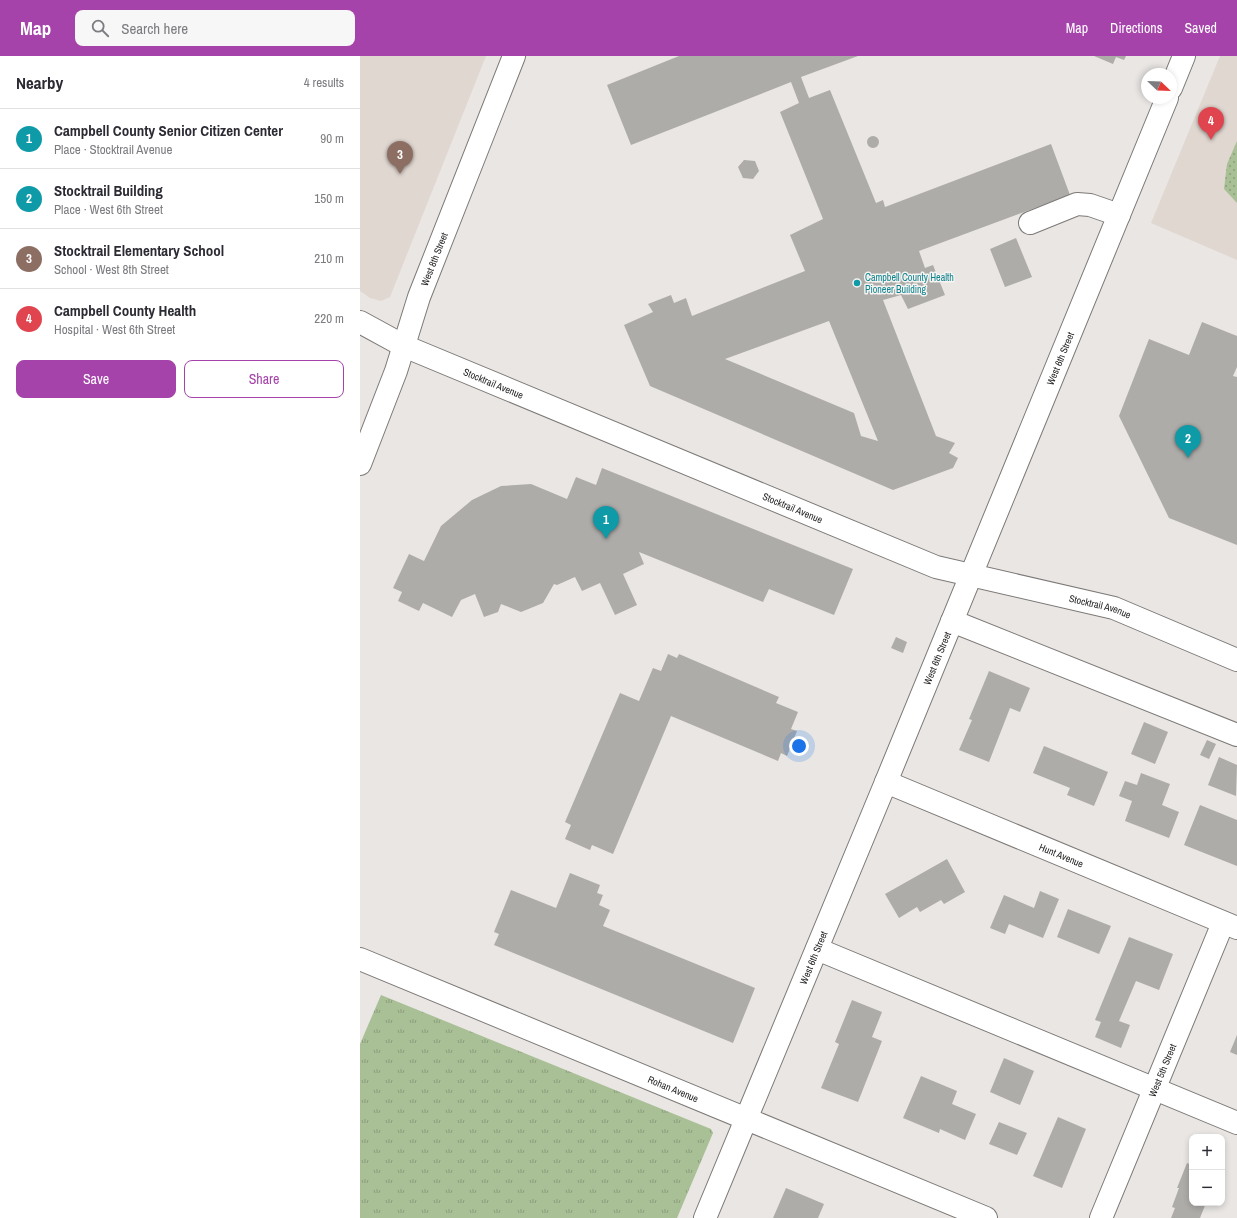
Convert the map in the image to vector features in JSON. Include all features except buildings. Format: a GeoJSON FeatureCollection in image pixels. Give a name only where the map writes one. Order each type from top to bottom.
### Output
{"type":"FeatureCollection","features":[{"type":"Feature","properties":{"kind":"street","name":"West 8th Street"},"geometry":{"type":"LineString","coordinates":[[360,464],[393,378],[419,296],[514,56]]}},
{"type":"Feature","properties":{"kind":"street"},"geometry":{"type":"LineString","coordinates":[[1177,73],[1184,56]]}},
{"type":"Feature","properties":{"kind":"street","name":"West 6th Street"},"geometry":{"type":"LineString","coordinates":[[705,1218],[972,575],[1165,104]]}},
{"type":"Feature","properties":{"kind":"street"},"geometry":{"type":"LineString","coordinates":[[1030,223],[1078,204],[1090,205],[1119,215]]}},
{"type":"Feature","properties":{"kind":"street","name":"Stocktrail Avenue"},"geometry":{"type":"LineString","coordinates":[[360,322],[404,346],[936,567],[1114,608],[1237,660]]}},
{"type":"Feature","properties":{"kind":"street"},"geometry":{"type":"LineString","coordinates":[[952,621],[1237,735]]}},
{"type":"Feature","properties":{"kind":"street","name":"Hunt Avenue"},"geometry":{"type":"LineString","coordinates":[[886,782],[1230,925]]}},
{"type":"Feature","properties":{"kind":"street","name":"West 5th Street"},"geometry":{"type":"LineString","coordinates":[[1101,1218],[1155,1088],[1230,925]]}},
{"type":"Feature","properties":{"kind":"street"},"geometry":{"type":"LineString","coordinates":[[817,949],[1237,1123]]}},
{"type":"Feature","properties":{"kind":"street","name":"Rohan Avenue"},"geometry":{"type":"LineString","coordinates":[[360,959],[986,1218]]}},
{"type":"Feature","properties":{"kind":"shaded area"},"geometry":{"type":"Polygon","coordinates":[[[360,56],[486,56],[390,297],[381,301],[370,298],[360,291],[360,56]]]}},
{"type":"Feature","properties":{"kind":"shaded area"},"geometry":{"type":"Polygon","coordinates":[[[1220,56],[1237,56],[1237,260],[1151,223],[1220,56]]]}},
{"type":"Feature","properties":{"kind":"green space"},"geometry":{"type":"Polygon","coordinates":[[[1237,141],[1237,203],[1224,189],[1227,164],[1237,141]]]}},
{"type":"Feature","properties":{"kind":"green space"},"geometry":{"type":"Polygon","coordinates":[[[381,995],[711,1129],[713,1133],[677,1218],[360,1218],[360,1044],[381,995]]]}},
{"type":"Feature","properties":{"kind":"place","name":"Campbell County Health"},"geometry":{"type":"Point","coordinates":[1211,140]}},
{"type":"Feature","properties":{"kind":"place","name":"Stocktrail Elementary School"},"geometry":{"type":"Point","coordinates":[400,174]}},
{"type":"Feature","properties":{"kind":"place","name":"Campbell County Health Pioneer Building"},"geometry":{"type":"Point","coordinates":[857,283]}},
{"type":"Feature","properties":{"kind":"place","name":"Stocktrail Building"},"geometry":{"type":"Point","coordinates":[1188,458]}},
{"type":"Feature","properties":{"kind":"place","name":"Campbell County Senior Citizen Center"},"geometry":{"type":"Point","coordinates":[606,539]}}]}
